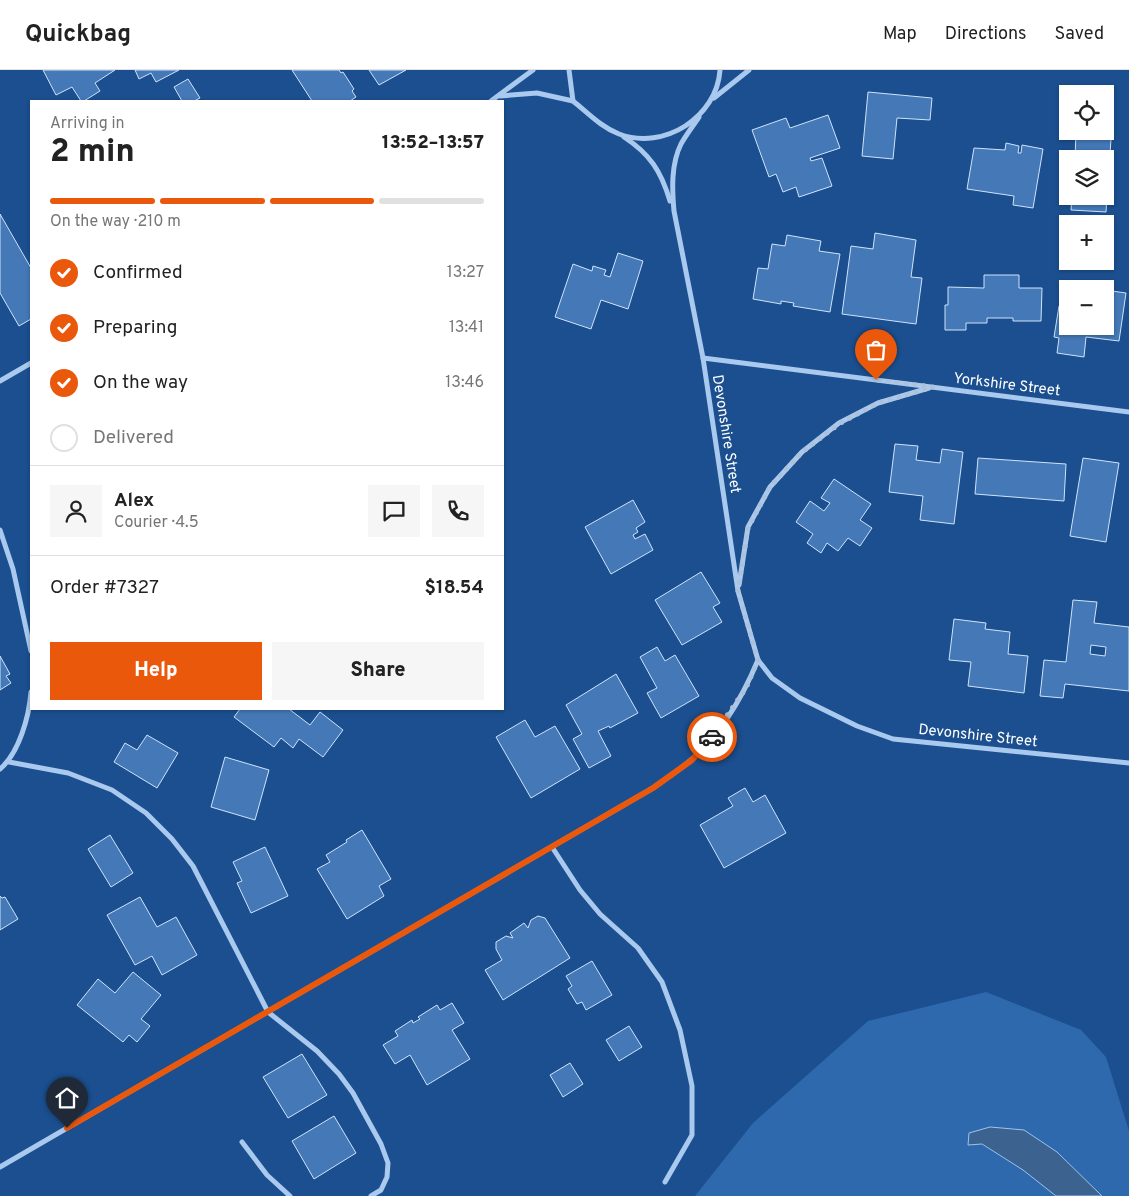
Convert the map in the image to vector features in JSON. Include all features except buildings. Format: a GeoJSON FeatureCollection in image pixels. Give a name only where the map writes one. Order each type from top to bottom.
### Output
{"type":"FeatureCollection","features":[{"type":"Feature","properties":{"kind":"street"},"geometry":{"type":"LineString","coordinates":[[493,100],[533,70]]}},
{"type":"Feature","properties":{"kind":"street"},"geometry":{"type":"LineString","coordinates":[[569,70],[573,101]]}},
{"type":"Feature","properties":{"kind":"street"},"geometry":{"type":"LineString","coordinates":[[712,99],[720,70]]}},
{"type":"Feature","properties":{"kind":"street"},"geometry":{"type":"LineString","coordinates":[[712,99],[748,70]]}},
{"type":"Feature","properties":{"kind":"street"},"geometry":{"type":"LineString","coordinates":[[500,96],[518,93],[537,93],[573,101],[603,127],[621,135],[640,139],[659,137],[680,130],[699,117]]}},
{"type":"Feature","properties":{"kind":"street","name":"Devonshire Street"},"geometry":{"type":"LineString","coordinates":[[712,99],[681,145],[674,166],[672,188],[674,211],[703,358],[738,591],[758,660],[772,678],[800,698],[850,722],[893,739],[1129,764]]}},
{"type":"Feature","properties":{"kind":"street","name":"Devonshire Street"},"geometry":{"type":"LineString","coordinates":[[621,135],[640,148],[656,166],[674,211]]}},
{"type":"Feature","properties":{"kind":"street","name":"Yorkshire Street"},"geometry":{"type":"LineString","coordinates":[[703,358],[1129,412]]}},
{"type":"Feature","properties":{"kind":"street"},"geometry":{"type":"LineString","coordinates":[[0,381],[30,364]]}},
{"type":"Feature","properties":{"kind":"street"},"geometry":{"type":"LineString","coordinates":[[738,591],[748,528],[770,487],[802,452],[839,424],[878,403],[933,387]]}},
{"type":"Feature","properties":{"kind":"street"},"geometry":{"type":"LineString","coordinates":[[0,530],[13,569],[30,646]]}},
{"type":"Feature","properties":{"kind":"street"},"geometry":{"type":"LineString","coordinates":[[0,1167],[653,788],[692,760],[718,730],[746,688],[758,660]]}},
{"type":"Feature","properties":{"kind":"street"},"geometry":{"type":"LineString","coordinates":[[0,769],[9,762],[21,735],[30,704]]}},
{"type":"Feature","properties":{"kind":"street"},"geometry":{"type":"LineString","coordinates":[[9,762],[68,773],[112,790],[153,819],[172,838],[193,866],[268,1012],[317,1051],[339,1074],[353,1093],[381,1144],[388,1164],[387,1177],[381,1190],[371,1196]]}},
{"type":"Feature","properties":{"kind":"street"},"geometry":{"type":"LineString","coordinates":[[552,847],[580,890],[600,914],[638,948],[662,982],[680,1030],[692,1086],[692,1135],[664,1182]]}},
{"type":"Feature","properties":{"kind":"street"},"geometry":{"type":"LineString","coordinates":[[242,1142],[267,1175],[290,1196]]}},
{"type":"Feature","properties":{"kind":"shaded area"},"geometry":{"type":"Polygon","coordinates":[[[986,992],[1081,1030],[1106,1057],[1129,1131],[1129,1196],[1102,1196],[1057,1152],[1024,1130],[968,1145],[981,1144],[1023,1170],[1056,1196],[695,1196],[753,1123],[868,1021],[986,992]]]}},
{"type":"Feature","properties":{"kind":"shaded area"},"geometry":{"type":"Polygon","coordinates":[[[990,1127],[1024,1130],[1057,1152],[1102,1196],[1056,1196],[1023,1170],[982,1144],[968,1145],[969,1133],[990,1127]]]}},
{"type":"Feature","properties":{"kind":"way so far"},"geometry":{"type":"LineString","coordinates":[[712,737],[746,688],[758,660],[738,591],[748,528],[770,487],[802,452],[839,424],[878,403],[933,387],[876,380]]}},
{"type":"Feature","properties":{"kind":"route"},"geometry":{"type":"LineString","coordinates":[[67,1128],[653,788],[692,760],[712,737]]}}]}
